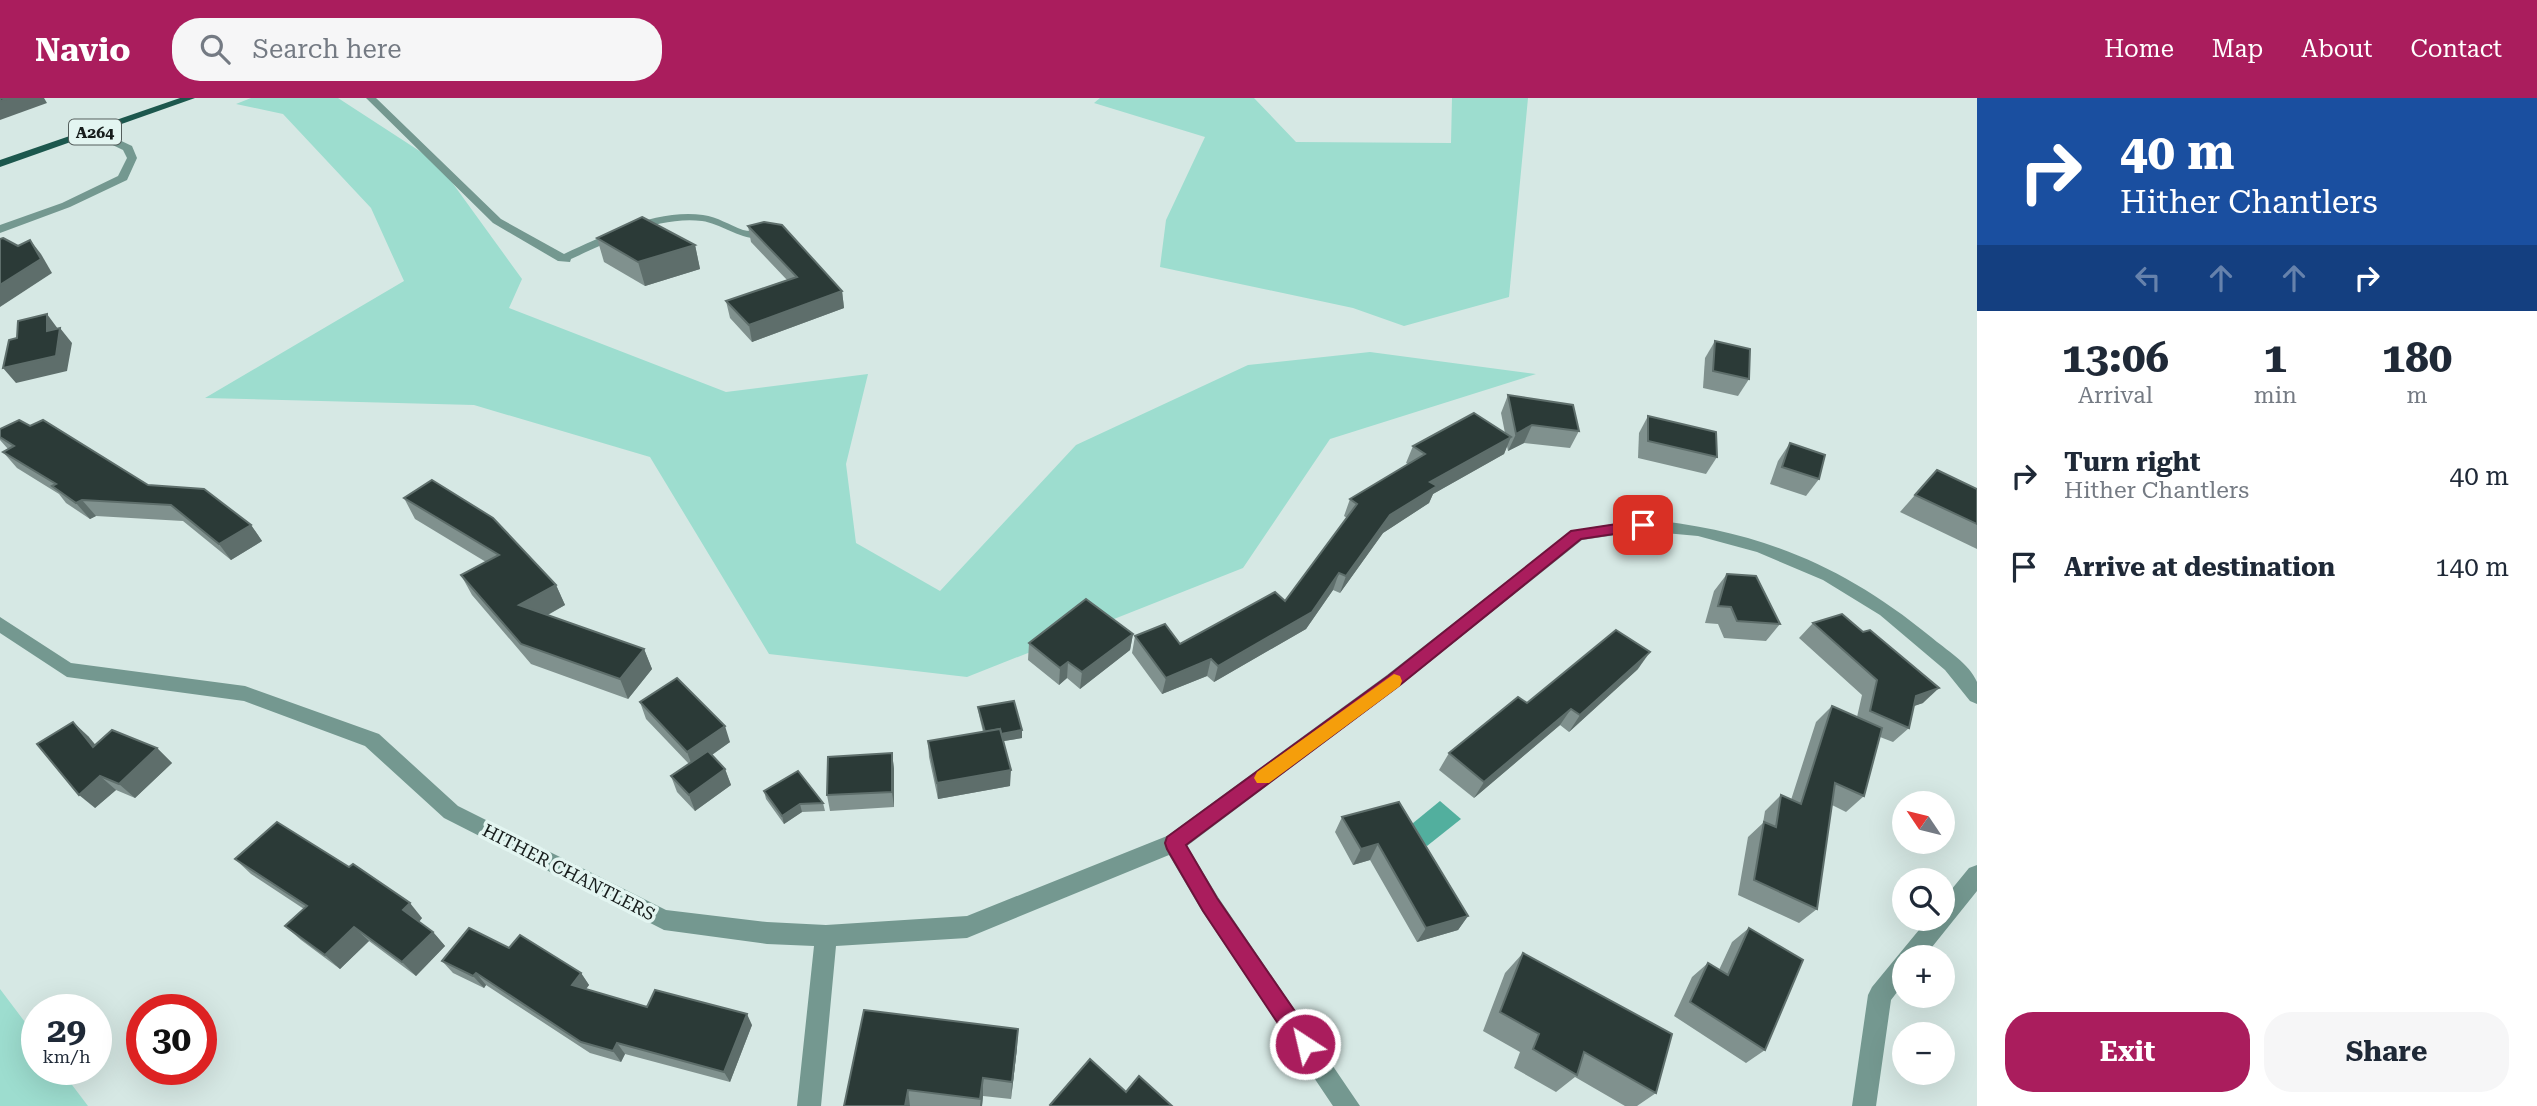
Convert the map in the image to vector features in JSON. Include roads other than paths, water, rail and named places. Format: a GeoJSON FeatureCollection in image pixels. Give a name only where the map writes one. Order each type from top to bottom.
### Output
{"type":"FeatureCollection","features":[{"type":"Feature","properties":{"kind":"main road","name":"A264"},"geometry":{"type":"LineString","coordinates":[[0,164],[190,98]]}},
{"type":"Feature","properties":{"kind":"street"},"geometry":{"type":"LineString","coordinates":[[0,229],[66,205],[123,178],[132,158],[128,148],[94,132]]}},
{"type":"Feature","properties":{"kind":"street","name":"HITHER CHANTLERS"},"geometry":{"type":"LineString","coordinates":[[0,624],[68,670],[245,694],[372,740],[451,812],[664,920],[767,933],[826,936],[967,927],[1174,843],[1394,680],[1577,535],[1643,525],[1698,530],[1762,547],[1829,576],[1886,610],[1952,665],[1977,696]]}},
{"type":"Feature","properties":{"kind":"street"},"geometry":{"type":"LineString","coordinates":[[1174,843],[1210,904],[1348,1106]]}},
{"type":"Feature","properties":{"kind":"street"},"geometry":{"type":"LineString","coordinates":[[1955,902],[1977,875]]}},
{"type":"Feature","properties":{"kind":"street"},"geometry":{"type":"LineString","coordinates":[[1920,945],[1931,931]]}},
{"type":"Feature","properties":{"kind":"street"},"geometry":{"type":"LineString","coordinates":[[809,1106],[826,936]]}},
{"type":"Feature","properties":{"kind":"street"},"geometry":{"type":"LineString","coordinates":[[1864,1106],[1880,995],[1892,980]]}},
{"type":"Feature","properties":{"kind":"lane"},"geometry":{"type":"LineString","coordinates":[[371,98],[497,221],[564,260],[642,226],[677,218],[713,220],[741,235],[776,232],[787,235]]}}]}
